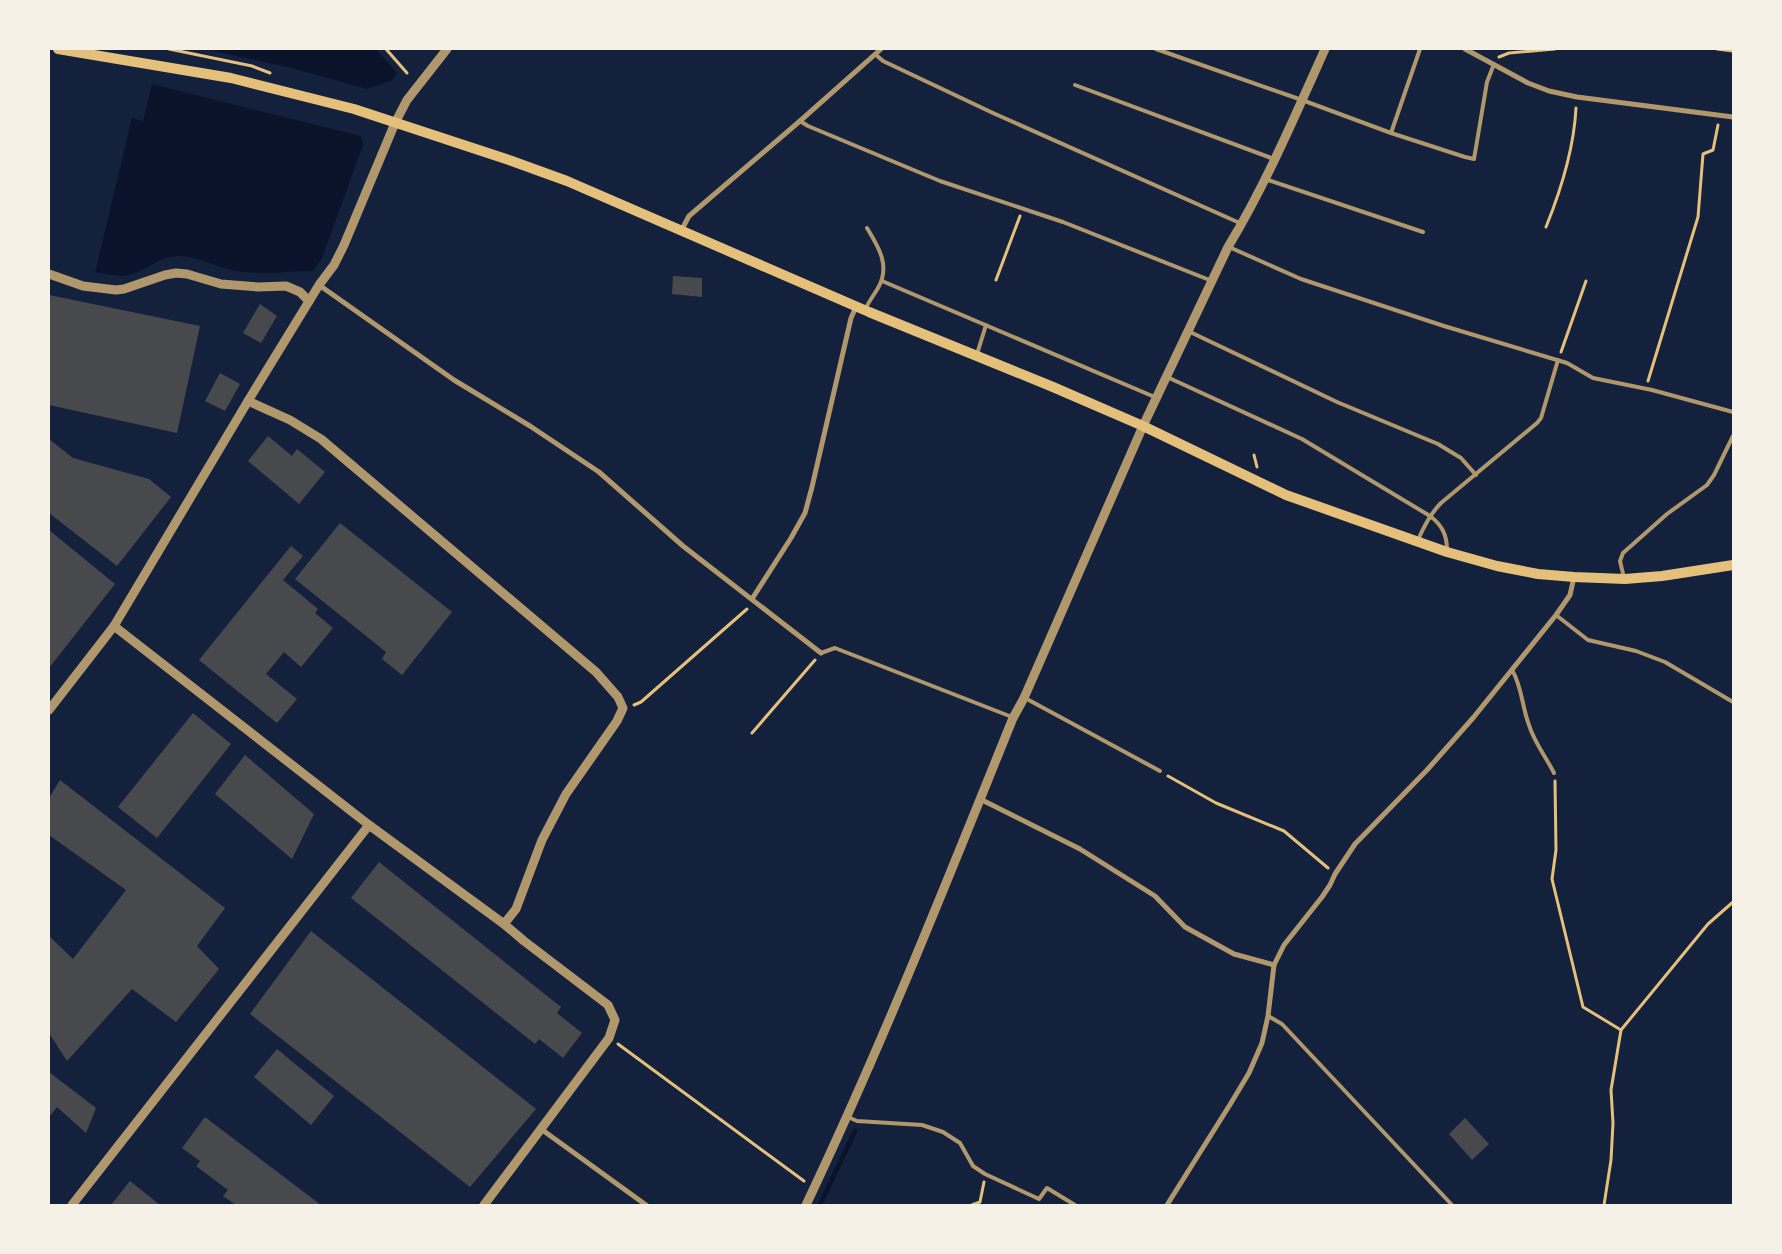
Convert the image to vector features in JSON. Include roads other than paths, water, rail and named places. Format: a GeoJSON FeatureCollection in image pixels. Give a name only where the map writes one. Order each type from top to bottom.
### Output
{"type":"FeatureCollection","features":[{"type":"Feature","properties":{"kind":"main road"},"geometry":{"type":"LineString","coordinates":[[58,49],[231,78],[354,109],[559,178],[860,308],[1143,426],[1286,495],[1446,552],[1506,568],[1538,574],[1574,577],[1625,579],[1662,576],[1733,565]]}},
{"type":"Feature","properties":{"kind":"street"},"geometry":{"type":"LineString","coordinates":[[49,710],[114,626],[309,301],[334,265],[407,100],[447,49]]}},
{"type":"Feature","properties":{"kind":"street"},"geometry":{"type":"LineString","coordinates":[[681,231],[689,216],[881,49]]}},
{"type":"Feature","properties":{"kind":"street"},"geometry":{"type":"LineString","coordinates":[[806,1205],[848,1117],[917,957],[1013,718],[1024,698],[1143,426],[1228,247],[1265,178],[1325,49]]}},
{"type":"Feature","properties":{"kind":"street"},"geometry":{"type":"LineString","coordinates":[[1465,49],[1528,83],[1549,91],[1577,97],[1733,117]]}},
{"type":"Feature","properties":{"kind":"street"},"geometry":{"type":"LineString","coordinates":[[49,274],[83,286],[116,290],[165,275],[187,274],[221,284],[258,287],[286,286],[300,292],[309,301]]}},
{"type":"Feature","properties":{"kind":"street"},"geometry":{"type":"LineString","coordinates":[[319,285],[454,380],[530,426],[598,472],[683,546],[821,653]]}},
{"type":"Feature","properties":{"kind":"street"},"geometry":{"type":"LineString","coordinates":[[752,599],[777,563],[805,513],[852,318],[860,308]]}},
{"type":"Feature","properties":{"kind":"street"},"geometry":{"type":"LineString","coordinates":[[248,402],[290,420],[321,439],[596,672],[618,698],[623,708],[617,721],[566,794],[542,840],[516,909],[504,924]]}},
{"type":"Feature","properties":{"kind":"street"},"geometry":{"type":"LineString","coordinates":[[1167,1205],[1190,1171],[1249,1073],[1262,1043],[1268,1016],[1274,965],[1284,945],[1330,885],[1334,874],[1355,844],[1427,770],[1473,718],[1556,615],[1570,595],[1574,577]]}},
{"type":"Feature","properties":{"kind":"street"},"geometry":{"type":"LineString","coordinates":[[114,626],[369,825],[504,924],[524,942],[608,1005],[615,1020],[609,1038],[484,1205]]}},
{"type":"Feature","properties":{"kind":"street"},"geometry":{"type":"LineString","coordinates":[[980,800],[1080,849],[1155,896],[1185,927],[1234,954],[1274,965]]}},
{"type":"Feature","properties":{"kind":"street"},"geometry":{"type":"LineString","coordinates":[[72,1205],[369,825]]}},
{"type":"Feature","properties":{"kind":"street"},"geometry":{"type":"LineString","coordinates":[[541,1129],[646,1205]]}},
{"type":"Feature","properties":{"kind":"lane"},"geometry":{"type":"LineString","coordinates":[[1156,49],[1391,133],[1474,159],[1487,82],[1494,64]]}},
{"type":"Feature","properties":{"kind":"lane"},"geometry":{"type":"LineString","coordinates":[[1391,133],[1420,49]]}},
{"type":"Feature","properties":{"kind":"lane"},"geometry":{"type":"LineString","coordinates":[[875,54],[883,61],[993,114],[1242,224]]}},
{"type":"Feature","properties":{"kind":"lane"},"geometry":{"type":"LineString","coordinates":[[1074,85],[1274,159]]}},
{"type":"Feature","properties":{"kind":"lane"},"geometry":{"type":"LineString","coordinates":[[800,121],[940,181],[1063,222],[1212,280]]}},
{"type":"Feature","properties":{"kind":"lane"},"geometry":{"type":"LineString","coordinates":[[1265,178],[1423,232]]}},
{"type":"Feature","properties":{"kind":"lane"},"geometry":{"type":"LineString","coordinates":[[860,308],[882,281],[882,256],[867,228]]}},
{"type":"Feature","properties":{"kind":"lane"},"geometry":{"type":"LineString","coordinates":[[1228,247],[1301,279],[1444,326],[1567,363],[1593,378],[1646,389],[1733,412]]}},
{"type":"Feature","properties":{"kind":"lane"},"geometry":{"type":"LineString","coordinates":[[882,281],[1157,398]]}},
{"type":"Feature","properties":{"kind":"lane"},"geometry":{"type":"LineString","coordinates":[[976,356],[986,325]]}},
{"type":"Feature","properties":{"kind":"lane"},"geometry":{"type":"LineString","coordinates":[[1188,331],[1337,402],[1438,444],[1461,458],[1476,475]]}},
{"type":"Feature","properties":{"kind":"lane"},"geometry":{"type":"LineString","coordinates":[[1418,541],[1430,516],[1441,503],[1532,428],[1541,418],[1558,360]]}},
{"type":"Feature","properties":{"kind":"lane"},"geometry":{"type":"LineString","coordinates":[[1167,377],[1302,439],[1430,516],[1443,530],[1446,538],[1446,552]]}},
{"type":"Feature","properties":{"kind":"lane"},"geometry":{"type":"LineString","coordinates":[[1625,579],[1620,565],[1623,553],[1667,514],[1707,485],[1733,436]]}},
{"type":"Feature","properties":{"kind":"lane"},"geometry":{"type":"LineString","coordinates":[[1556,615],[1588,640],[1636,651],[1665,662],[1733,702]]}},
{"type":"Feature","properties":{"kind":"lane"},"geometry":{"type":"LineString","coordinates":[[821,653],[835,648],[1013,718]]}},
{"type":"Feature","properties":{"kind":"lane"},"geometry":{"type":"LineString","coordinates":[[1512,670],[1517,678],[1528,725],[1536,743],[1544,752],[1554,773]]}},
{"type":"Feature","properties":{"kind":"lane"},"geometry":{"type":"LineString","coordinates":[[1024,698],[1160,770]]}},
{"type":"Feature","properties":{"kind":"lane"},"geometry":{"type":"LineString","coordinates":[[1268,1016],[1282,1024],[1452,1205]]}},
{"type":"Feature","properties":{"kind":"lane"},"geometry":{"type":"LineString","coordinates":[[848,1117],[857,1122],[922,1125],[943,1132],[960,1143],[973,1166],[985,1174],[1039,1199],[1047,1188],[1075,1205]]}},
{"type":"Feature","properties":{"kind":"water"},"geometry":{"type":"Polygon","coordinates":[[[205,49],[376,49],[397,73],[393,80],[367,89],[292,68],[205,49]]]}},
{"type":"Feature","properties":{"kind":"water"},"geometry":{"type":"Polygon","coordinates":[[[152,84],[361,136],[363,145],[322,258],[313,271],[242,272],[190,257],[176,256],[164,259],[125,276],[95,272],[132,118],[143,121],[152,84]]]}},
{"type":"Feature","properties":{"kind":"waterway"},"geometry":{"type":"LineString","coordinates":[[820,1205],[855,1131]]}}]}
